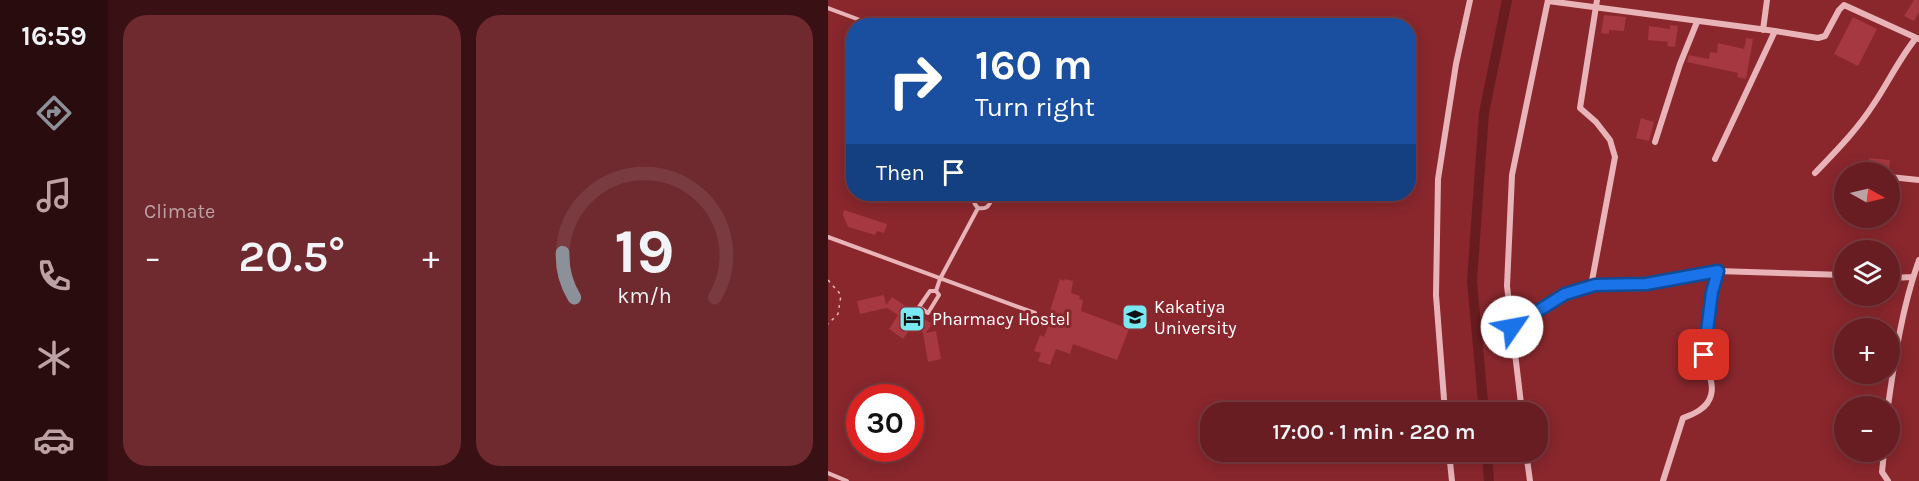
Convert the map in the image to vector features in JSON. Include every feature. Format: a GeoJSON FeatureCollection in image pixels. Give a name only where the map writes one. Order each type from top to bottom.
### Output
{"type":"FeatureCollection","features":[{"type":"Feature","properties":{"kind":"street"},"geometry":{"type":"LineString","coordinates":[[1444,402],[1436,295],[1438,179],[1456,64],[1470,0]]}},
{"type":"Feature","properties":{"kind":"street"},"geometry":{"type":"LineString","coordinates":[[1521,402],[1507,286],[1512,175],[1548,0],[1598,3],[1697,22],[1818,38],[1825,36],[1839,9],[1844,5],[1917,39],[1900,57],[1873,106],[1815,173]]}},
{"type":"Feature","properties":{"kind":"street"},"geometry":{"type":"LineString","coordinates":[[1763,30],[1767,0]]}},
{"type":"Feature","properties":{"kind":"street"},"geometry":{"type":"LineString","coordinates":[[1591,286],[1615,157],[1610,140],[1596,122],[1580,108],[1598,3]]}},
{"type":"Feature","properties":{"kind":"street"},"geometry":{"type":"LineString","coordinates":[[1655,142],[1680,64],[1697,22]]}},
{"type":"Feature","properties":{"kind":"street"},"geometry":{"type":"LineString","coordinates":[[1715,159],[1775,31]]}},
{"type":"Feature","properties":{"kind":"street"},"geometry":{"type":"LineString","coordinates":[[1900,178],[1919,180]]}},
{"type":"Feature","properties":{"kind":"street"},"geometry":{"type":"LineString","coordinates":[[1889,396],[1895,357],[1919,260]]}},
{"type":"Feature","properties":{"kind":"street"},"geometry":{"type":"LineString","coordinates":[[1512,327],[1565,294],[1591,286],[1646,284],[1718,271],[1834,275]]}},
{"type":"Feature","properties":{"kind":"street"},"geometry":{"type":"LineString","coordinates":[[1663,481],[1683,418],[1704,408],[1711,395],[1704,355],[1712,292],[1718,271]]}},
{"type":"Feature","properties":{"kind":"street"},"geometry":{"type":"LineString","coordinates":[[1900,278],[1913,277]]}},
{"type":"Feature","properties":{"kind":"street"},"geometry":{"type":"LineString","coordinates":[[1450,462],[1452,481]]}},
{"type":"Feature","properties":{"kind":"street"},"geometry":{"type":"LineString","coordinates":[[1527,462],[1530,481]]}},
{"type":"Feature","properties":{"kind":"street"},"geometry":{"type":"LineString","coordinates":[[1883,462],[1882,472],[1888,481]]}},
{"type":"Feature","properties":{"kind":"lane"},"geometry":{"type":"LineString","coordinates":[[828,8],[855,18]]}},
{"type":"Feature","properties":{"kind":"lane"},"geometry":{"type":"LineString","coordinates":[[974,201],[978,208],[983,209],[991,201]]}},
{"type":"Feature","properties":{"kind":"lane"},"geometry":{"type":"LineString","coordinates":[[936,291],[930,291],[919,307],[928,313],[939,296],[936,291],[940,279],[978,208]]}},
{"type":"Feature","properties":{"kind":"lane"},"geometry":{"type":"LineString","coordinates":[[828,237],[1035,313]]}},
{"type":"Feature","properties":{"kind":"lane"},"geometry":{"type":"LineString","coordinates":[[828,473],[848,481]]}},
{"type":"Feature","properties":{"kind":"path"},"geometry":{"type":"LineString","coordinates":[[828,280],[841,295],[838,314],[828,324]]}},
{"type":"Feature","properties":{"kind":"building"},"geometry":{"type":"Polygon","coordinates":[[[1914,0],[1919,0],[1919,12],[1914,21],[1904,16],[1914,0]]]}},
{"type":"Feature","properties":{"kind":"building"},"geometry":{"type":"Polygon","coordinates":[[[1604,15],[1626,17],[1624,31],[1609,30],[1609,34],[1601,33],[1604,15]]]}},
{"type":"Feature","properties":{"kind":"building"},"geometry":{"type":"Polygon","coordinates":[[[1853,17],[1877,29],[1858,66],[1834,54],[1853,17]]]}},
{"type":"Feature","properties":{"kind":"building"},"geometry":{"type":"Polygon","coordinates":[[[1670,25],[1678,26],[1675,47],[1667,46],[1668,42],[1648,40],[1649,26],[1670,29],[1670,25]]]}},
{"type":"Feature","properties":{"kind":"building"},"geometry":{"type":"Polygon","coordinates":[[[1746,38],[1753,39],[1746,79],[1737,77],[1738,73],[1687,62],[1689,55],[1709,59],[1710,52],[1717,53],[1718,43],[1744,49],[1746,38]]]}},
{"type":"Feature","properties":{"kind":"building"},"geometry":{"type":"Polygon","coordinates":[[[1641,118],[1654,122],[1649,141],[1636,138],[1641,118]]]}},
{"type":"Feature","properties":{"kind":"building"},"geometry":{"type":"Polygon","coordinates":[[[1869,158],[1890,160],[1890,162],[1868,162],[1869,158]]]}},
{"type":"Feature","properties":{"kind":"building"},"geometry":{"type":"Polygon","coordinates":[[[844,210],[887,224],[884,233],[877,231],[875,235],[848,227],[843,215],[844,210]]]}},
{"type":"Feature","properties":{"kind":"building"},"geometry":{"type":"Polygon","coordinates":[[[1060,279],[1073,281],[1071,293],[1080,296],[1079,299],[1083,300],[1081,311],[1129,329],[1117,360],[1073,344],[1070,354],[1056,349],[1050,365],[1038,361],[1041,353],[1034,351],[1040,335],[1044,337],[1050,321],[1047,320],[1060,279]]]}},
{"type":"Feature","properties":{"kind":"building"},"geometry":{"type":"Polygon","coordinates":[[[884,295],[886,305],[892,297],[932,324],[926,333],[936,331],[941,359],[928,362],[923,333],[913,325],[903,339],[889,329],[898,315],[887,308],[860,314],[857,301],[884,295]]]}},
{"type":"Feature","properties":{"kind":"waterway"},"geometry":{"type":"LineString","coordinates":[[1483,402],[1472,281],[1484,113],[1507,0]]}},
{"type":"Feature","properties":{"kind":"waterway"},"geometry":{"type":"LineString","coordinates":[[1488,462],[1489,481]]}},
{"type":"Feature","properties":{"kind":"place","name":"Kakatiya University"},"geometry":{"type":"Point","coordinates":[1135,317]}},
{"type":"Feature","properties":{"kind":"place","name":"Pharmacy Hostel"},"geometry":{"type":"Point","coordinates":[912,319]}},
{"type":"Feature","properties":{"kind":"route"},"geometry":{"type":"LineString","coordinates":[[1512,327],[1565,294],[1595,285],[1646,284],[1718,271],[1712,292],[1704,355]]}}]}
